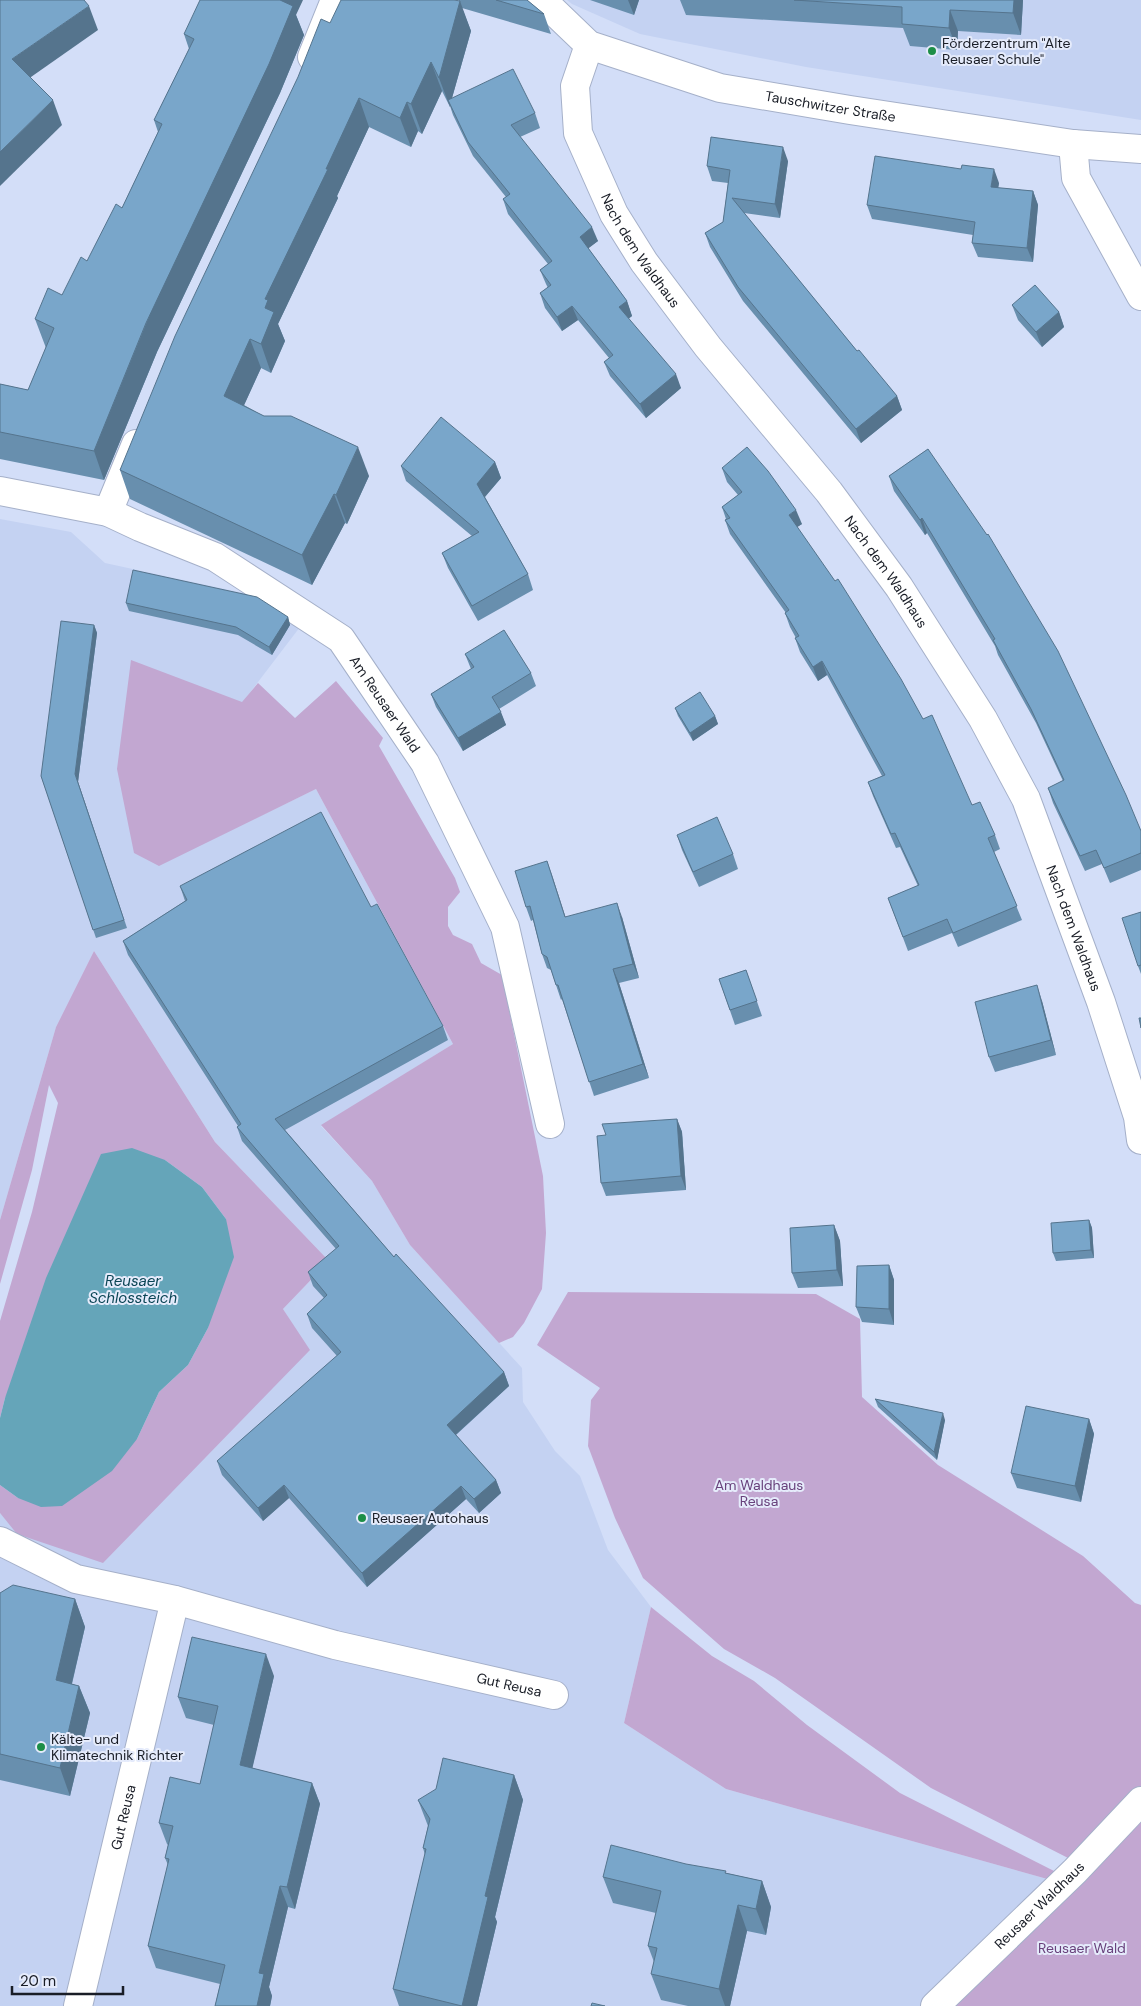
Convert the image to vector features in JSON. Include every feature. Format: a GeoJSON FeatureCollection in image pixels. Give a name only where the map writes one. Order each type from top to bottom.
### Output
{"type":"FeatureCollection","features":[{"type":"Feature","properties":{"kind":"street"},"geometry":{"type":"LineString","coordinates":[[302,81],[335,0]]}},
{"type":"Feature","properties":{"kind":"street","name":"Tauschwitzer Straße"},"geometry":{"type":"LineString","coordinates":[[542,0],[589,45],[720,88],[1073,144],[1141,149]]}},
{"type":"Feature","properties":{"kind":"street","name":"Nach dem Waldhaus"},"geometry":{"type":"LineString","coordinates":[[589,45],[576,86],[578,133],[614,214],[644,262],[708,348],[829,492],[899,587],[982,719],[1026,799],[1101,1002],[1138,1117],[1141,1140]]}},
{"type":"Feature","properties":{"kind":"street"},"geometry":{"type":"LineString","coordinates":[[1073,144],[1076,178],[1141,296]]}},
{"type":"Feature","properties":{"kind":"street"},"geometry":{"type":"LineString","coordinates":[[108,512],[145,422]]}},
{"type":"Feature","properties":{"kind":"street","name":"Am Reusaer Wald"},"geometry":{"type":"LineString","coordinates":[[0,491],[108,512],[215,557],[341,640],[425,763],[505,927],[550,1124]]}},
{"type":"Feature","properties":{"kind":"street","name":"Gut Reusa"},"geometry":{"type":"LineString","coordinates":[[0,1541],[76,1579],[175,1600],[335,1645],[554,1695]]}},
{"type":"Feature","properties":{"kind":"street","name":"Gut Reusa"},"geometry":{"type":"LineString","coordinates":[[78,2006],[175,1600]]}},
{"type":"Feature","properties":{"kind":"street","name":"Reusaer Waldhaus"},"geometry":{"type":"LineString","coordinates":[[934,2006],[1075,1871],[1141,1801]]}},
{"type":"Feature","properties":{"kind":"shaded area","name":"Förderzentrum \"Alte Reusaer Schule\""},"geometry":{"type":"Polygon","coordinates":[[[567,0],[1141,0],[1141,120],[806,67],[640,34],[572,4],[567,0]]]}},
{"type":"Feature","properties":{"kind":"shaded area"},"geometry":{"type":"Polygon","coordinates":[[[0,519],[71,532],[105,563],[257,596],[300,627],[242,703],[131,661],[159,865],[316,789],[453,1044],[321,1126],[372,1181],[410,1245],[522,1368],[523,1402],[555,1451],[580,1476],[608,1550],[651,1607],[624,1723],[726,1789],[1058,1882],[926,2006],[0,2006],[0,1513],[18,1534],[309,1351],[283,1309],[329,1261],[215,1142],[94,951],[56,1027],[0,1220],[0,519]]]}},
{"type":"Feature","properties":{"kind":"green space"},"geometry":{"type":"Polygon","coordinates":[[[131,660],[242,702],[258,683],[295,718],[336,681],[383,738],[379,746],[455,878],[460,892],[448,907],[448,926],[453,935],[472,944],[481,963],[502,975],[543,1176],[546,1233],[542,1289],[524,1323],[513,1337],[499,1343],[410,1245],[372,1181],[321,1125],[453,1044],[316,789],[159,866],[134,853],[117,769],[131,660]]]}},
{"type":"Feature","properties":{"kind":"green space"},"geometry":{"type":"Polygon","coordinates":[[[94,951],[215,1142],[329,1261],[283,1309],[310,1350],[103,1563],[17,1534],[0,1513],[0,1485],[18,1498],[137,1439],[159,1392],[188,1365],[208,1328],[226,1219],[202,1187],[165,1160],[5,1398],[0,1418],[0,1321],[32,1212],[58,1103],[49,1085],[32,1170],[0,1284],[0,1220],[56,1027],[94,951]]]}},
{"type":"Feature","properties":{"kind":"green space","name":"Am Waldhaus Reusa"},"geometry":{"type":"Polygon","coordinates":[[[568,1292],[816,1294],[860,1319],[862,1397],[938,1465],[1083,1556],[1135,1603],[1141,1605],[1141,1788],[1072,1860],[931,1788],[775,1678],[724,1649],[643,1578],[615,1518],[588,1446],[591,1400],[600,1388],[537,1345],[568,1292]]]}},
{"type":"Feature","properties":{"kind":"green space"},"geometry":{"type":"Polygon","coordinates":[[[651,1607],[712,1656],[754,1681],[807,1725],[900,1793],[1058,1873],[1058,1882],[726,1789],[624,1723],[651,1607]]]}},
{"type":"Feature","properties":{"kind":"green space","name":"Reusaer Wald"},"geometry":{"type":"Polygon","coordinates":[[[1141,1809],[1141,2006],[941,2006],[1141,1809]]]}},
{"type":"Feature","properties":{"kind":"water","name":"Reusaer Schlossteich"},"geometry":{"type":"Polygon","coordinates":[[[132,1148],[165,1160],[202,1187],[226,1219],[234,1257],[208,1328],[188,1365],[159,1392],[137,1439],[112,1471],[62,1506],[41,1507],[18,1498],[0,1485],[0,1418],[5,1398],[46,1278],[101,1154],[132,1148]]]}},
{"type":"Feature","properties":{"kind":"building"},"geometry":{"type":"Polygon","coordinates":[[[0,0],[84,0],[89,6],[12,59],[53,100],[0,152],[0,0]]]}},
{"type":"Feature","properties":{"kind":"building"},"geometry":{"type":"Polygon","coordinates":[[[200,0],[280,0],[293,6],[269,64],[146,323],[94,451],[0,432],[0,384],[28,390],[54,328],[35,319],[48,288],[62,295],[81,257],[87,261],[116,204],[122,208],[162,124],[154,120],[194,39],[184,34],[200,0]]]}},
{"type":"Feature","properties":{"kind":"building"},"geometry":{"type":"Polygon","coordinates":[[[341,0],[460,1],[439,78],[431,62],[411,104],[407,102],[400,118],[359,98],[326,169],[328,169],[265,299],[268,300],[265,308],[274,312],[261,344],[250,339],[224,396],[264,416],[291,416],[358,447],[336,495],[334,494],[302,555],[120,470],[175,336],[298,77],[321,19],[330,23],[341,0]]]}},
{"type":"Feature","properties":{"kind":"building"},"geometry":{"type":"Polygon","coordinates":[[[496,0],[527,0],[544,14],[496,0]]]}},
{"type":"Feature","properties":{"kind":"building"},"geometry":{"type":"Polygon","coordinates":[[[794,0],[1014,0],[1013,13],[950,10],[949,28],[902,24],[902,7],[794,0]]]}},
{"type":"Feature","properties":{"kind":"building"},"geometry":{"type":"Polygon","coordinates":[[[513,69],[535,113],[511,125],[592,227],[580,237],[627,301],[619,307],[676,374],[640,404],[604,362],[613,355],[572,306],[557,317],[540,293],[551,285],[540,270],[552,261],[503,199],[510,194],[468,142],[448,100],[513,69]]]}},
{"type":"Feature","properties":{"kind":"building"},"geometry":{"type":"Polygon","coordinates":[[[711,137],[783,147],[775,204],[732,198],[857,351],[859,350],[897,396],[856,429],[738,287],[705,233],[723,222],[730,170],[707,166],[711,137]]]}},
{"type":"Feature","properties":{"kind":"building"},"geometry":{"type":"Polygon","coordinates":[[[875,156],[961,169],[962,165],[994,169],[991,187],[1033,191],[1027,248],[972,243],[975,222],[867,205],[875,156]]]}},
{"type":"Feature","properties":{"kind":"building"},"geometry":{"type":"Polygon","coordinates":[[[1035,285],[1059,312],[1036,332],[1012,305],[1035,285]]]}},
{"type":"Feature","properties":{"kind":"building"},"geometry":{"type":"Polygon","coordinates":[[[441,417],[495,462],[477,484],[528,574],[472,606],[442,553],[479,532],[401,466],[441,417]]]}},
{"type":"Feature","properties":{"kind":"building"},"geometry":{"type":"Polygon","coordinates":[[[747,447],[768,471],[796,510],[789,515],[835,581],[838,579],[901,679],[923,719],[932,715],[972,805],[980,802],[995,835],[988,838],[1017,906],[953,933],[947,919],[903,937],[888,898],[919,885],[895,833],[891,834],[868,782],[885,775],[822,661],[813,667],[795,638],[799,636],[785,613],[789,610],[725,520],[730,518],[722,507],[742,492],[722,468],[747,447]]]}},
{"type":"Feature","properties":{"kind":"building"},"geometry":{"type":"Polygon","coordinates":[[[928,449],[988,534],[1058,651],[1141,831],[1141,853],[1104,868],[1096,850],[1080,856],[1048,788],[1064,780],[1031,709],[993,640],[995,639],[922,518],[920,520],[889,476],[928,449]]]}},
{"type":"Feature","properties":{"kind":"building"},"geometry":{"type":"Polygon","coordinates":[[[133,570],[257,597],[288,617],[269,647],[236,627],[126,603],[133,570]]]}},
{"type":"Feature","properties":{"kind":"building"},"geometry":{"type":"Polygon","coordinates":[[[61,621],[94,625],[75,774],[124,920],[93,930],[41,776],[61,621]]]}},
{"type":"Feature","properties":{"kind":"building"},"geometry":{"type":"Polygon","coordinates":[[[504,630],[531,673],[492,697],[501,712],[458,738],[431,694],[474,667],[465,654],[504,630]]]}},
{"type":"Feature","properties":{"kind":"building"},"geometry":{"type":"Polygon","coordinates":[[[700,692],[715,716],[690,733],[675,708],[700,692]]]}},
{"type":"Feature","properties":{"kind":"building"},"geometry":{"type":"Polygon","coordinates":[[[321,812],[371,907],[377,904],[443,1026],[275,1119],[394,1257],[396,1254],[504,1372],[447,1425],[496,1480],[474,1499],[461,1486],[362,1573],[284,1485],[258,1508],[217,1461],[341,1352],[307,1314],[327,1295],[308,1272],[339,1246],[237,1127],[241,1124],[123,941],[187,900],[180,886],[321,812]]]}},
{"type":"Feature","properties":{"kind":"building"},"geometry":{"type":"Polygon","coordinates":[[[717,817],[733,854],[693,872],[677,835],[717,817]]]}},
{"type":"Feature","properties":{"kind":"building"},"geometry":{"type":"Polygon","coordinates":[[[547,861],[565,917],[617,903],[633,964],[613,969],[643,1064],[589,1082],[558,985],[556,985],[547,957],[542,954],[530,906],[526,907],[515,871],[547,861]]]}},
{"type":"Feature","properties":{"kind":"building"},"geometry":{"type":"Polygon","coordinates":[[[1141,912],[1141,965],[1138,966],[1122,918],[1141,912]]]}},
{"type":"Feature","properties":{"kind":"building"},"geometry":{"type":"Polygon","coordinates":[[[746,970],[757,1001],[730,1010],[719,979],[746,970]]]}},
{"type":"Feature","properties":{"kind":"building"},"geometry":{"type":"Polygon","coordinates":[[[1037,985],[1051,1040],[989,1057],[975,1002],[1037,985]]]}},
{"type":"Feature","properties":{"kind":"building"},"geometry":{"type":"Polygon","coordinates":[[[677,1119],[681,1176],[601,1183],[597,1136],[606,1135],[602,1124],[677,1119]]]}},
{"type":"Feature","properties":{"kind":"building"},"geometry":{"type":"Polygon","coordinates":[[[1089,1220],[1091,1250],[1053,1253],[1051,1223],[1089,1220]]]}},
{"type":"Feature","properties":{"kind":"building"},"geometry":{"type":"Polygon","coordinates":[[[834,1225],[837,1270],[792,1273],[790,1228],[834,1225]]]}},
{"type":"Feature","properties":{"kind":"building"},"geometry":{"type":"Polygon","coordinates":[[[889,1265],[889,1309],[856,1307],[857,1266],[889,1265]]]}},
{"type":"Feature","properties":{"kind":"building"},"geometry":{"type":"Polygon","coordinates":[[[875,1399],[943,1413],[934,1452],[875,1399]]]}},
{"type":"Feature","properties":{"kind":"building"},"geometry":{"type":"Polygon","coordinates":[[[1026,1406],[1089,1419],[1075,1486],[1011,1473],[1026,1406]]]}},
{"type":"Feature","properties":{"kind":"building"},"geometry":{"type":"Polygon","coordinates":[[[13,1585],[75,1599],[56,1680],[79,1686],[60,1768],[0,1754],[0,1593],[13,1585]]]}},
{"type":"Feature","properties":{"kind":"building"},"geometry":{"type":"Polygon","coordinates":[[[192,1637],[266,1654],[240,1765],[312,1783],[287,1887],[280,1886],[259,1973],[264,1974],[257,2006],[215,2006],[225,1965],[148,1946],[169,1859],[165,1858],[173,1826],[159,1823],[170,1777],[200,1784],[218,1706],[178,1697],[192,1637]]]}},
{"type":"Feature","properties":{"kind":"building"},"geometry":{"type":"Polygon","coordinates":[[[443,1758],[514,1775],[485,1896],[488,1897],[462,2006],[393,1989],[426,1849],[423,1848],[430,1819],[418,1800],[436,1789],[443,1758]]]}},
{"type":"Feature","properties":{"kind":"building"},"geometry":{"type":"Polygon","coordinates":[[[611,1845],[762,1881],[756,1909],[738,1905],[719,1989],[651,1974],[657,1948],[648,1946],[661,1891],[603,1877],[611,1845]]]}},
{"type":"Feature","properties":{"kind":"building"},"geometry":{"type":"Polygon","coordinates":[[[592,2003],[605,2006],[591,2006],[592,2003]]]}},
{"type":"Feature","properties":{"kind":"place","name":"Förderzentrum \"Alte Reusaer Schule\""},"geometry":{"type":"Point","coordinates":[932,51]}},
{"type":"Feature","properties":{"kind":"place","name":"Reusaer Autohaus"},"geometry":{"type":"Point","coordinates":[362,1518]}},
{"type":"Feature","properties":{"kind":"place","name":"Kälte- und Klimatechnik Richter"},"geometry":{"type":"Point","coordinates":[41,1747]}}]}
